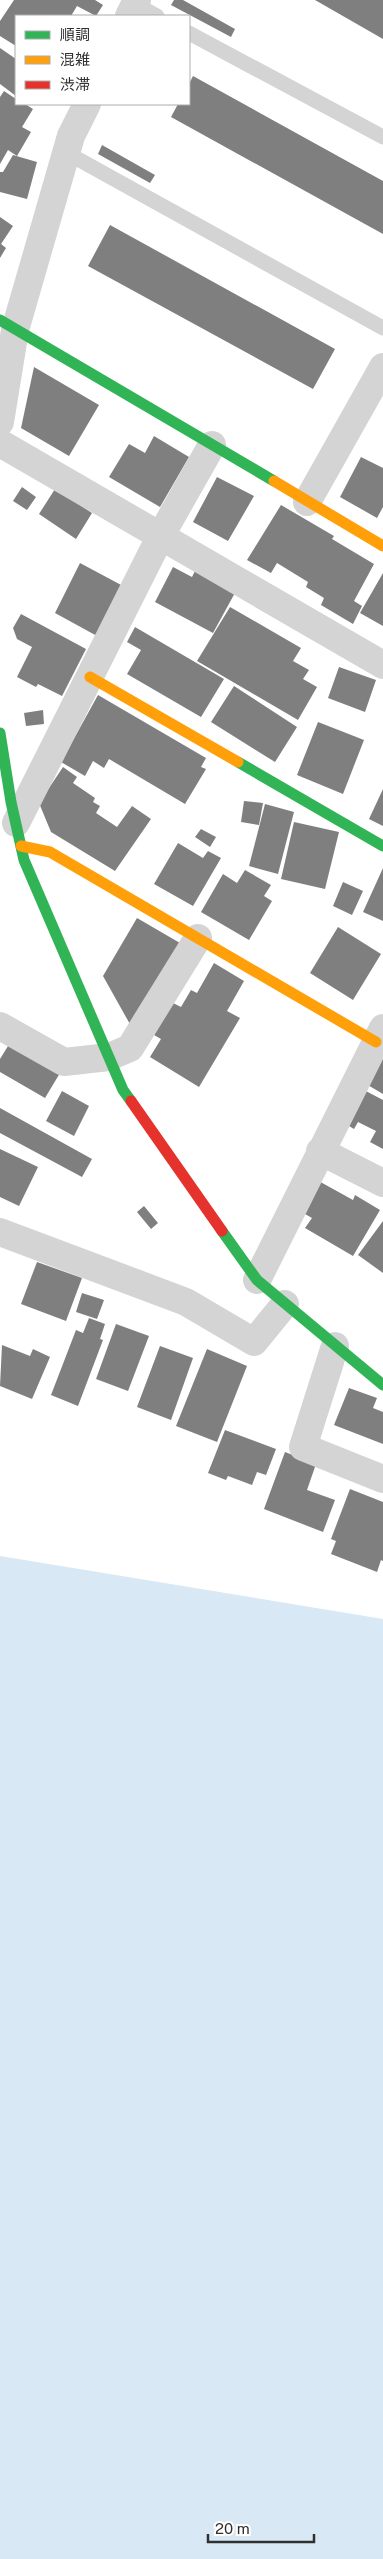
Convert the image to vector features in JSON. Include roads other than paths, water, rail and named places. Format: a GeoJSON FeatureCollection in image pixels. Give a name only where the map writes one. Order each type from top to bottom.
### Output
{"type":"FeatureCollection","features":[{"type":"Feature","properties":{"kind":"street"},"geometry":{"type":"LineString","coordinates":[[0,422],[8,325],[72,136],[87,105]]}},
{"type":"Feature","properties":{"kind":"street"},"geometry":{"type":"LineString","coordinates":[[8,325],[383,546]]}},
{"type":"Feature","properties":{"kind":"street"},"geometry":{"type":"LineString","coordinates":[[307,502],[383,367]]}},
{"type":"Feature","properties":{"kind":"street"},"geometry":{"type":"LineString","coordinates":[[0,443],[383,665]]}},
{"type":"Feature","properties":{"kind":"street"},"geometry":{"type":"LineString","coordinates":[[12,819],[90,677],[160,537],[212,446]]}},
{"type":"Feature","properties":{"kind":"street"},"geometry":{"type":"LineString","coordinates":[[90,677],[383,846]]}},
{"type":"Feature","properties":{"kind":"street"},"geometry":{"type":"LineString","coordinates":[[0,733],[12,819],[24,860],[123,1090],[257,1280],[383,1386]]}},
{"type":"Feature","properties":{"kind":"street"},"geometry":{"type":"LineString","coordinates":[[12,819],[50,852],[198,938],[379,1035],[257,1280]]}},
{"type":"Feature","properties":{"kind":"street"},"geometry":{"type":"LineString","coordinates":[[0,1026],[64,1062],[109,1057],[130,1048],[198,938]]}},
{"type":"Feature","properties":{"kind":"street"},"geometry":{"type":"LineString","coordinates":[[320,1151],[383,1183]]}},
{"type":"Feature","properties":{"kind":"street"},"geometry":{"type":"LineString","coordinates":[[0,1232],[186,1302],[254,1342],[285,1304]]}},
{"type":"Feature","properties":{"kind":"street"},"geometry":{"type":"LineString","coordinates":[[335,1346],[302,1447],[383,1478]]}},
{"type":"Feature","properties":{"kind":"lane"},"geometry":{"type":"LineString","coordinates":[[190,34],[383,137]]}},
{"type":"Feature","properties":{"kind":"lane"},"geometry":{"type":"LineString","coordinates":[[67,153],[383,328]]}},
{"type":"Feature","properties":{"kind":"water"},"geometry":{"type":"Polygon","coordinates":[[[0,1556],[383,1619],[383,2559],[0,2559],[0,1556]]]}}]}
